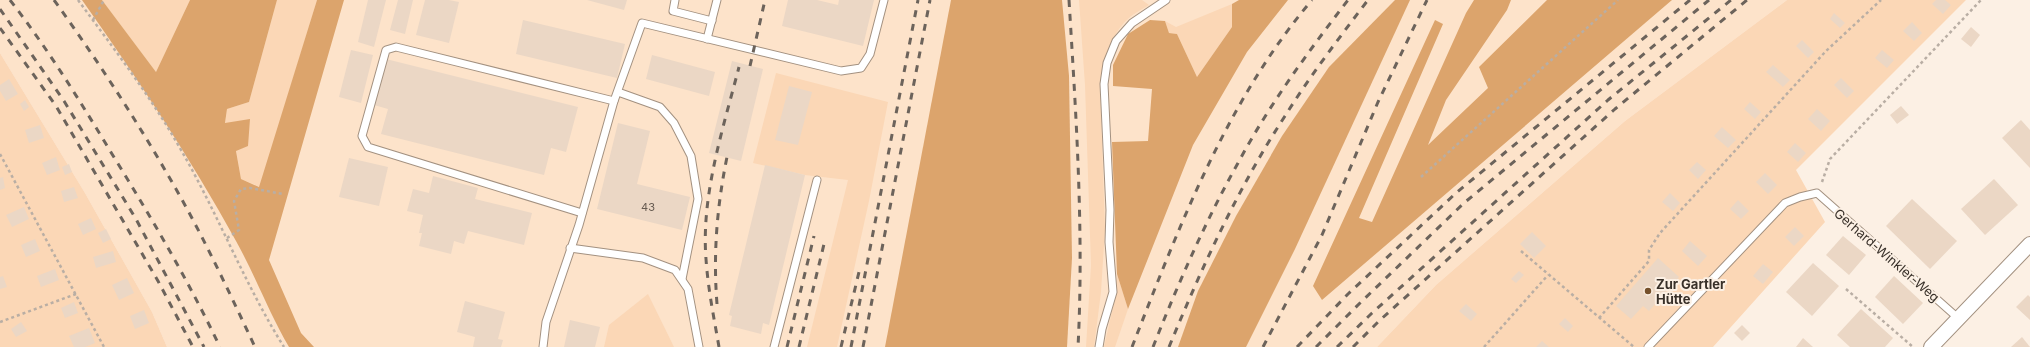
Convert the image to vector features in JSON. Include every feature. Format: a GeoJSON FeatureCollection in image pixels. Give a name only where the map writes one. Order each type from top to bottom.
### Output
{"type":"FeatureCollection","features":[{"type":"Feature","properties":{"kind":"street"},"geometry":{"type":"LineString","coordinates":[[1931,347],[2030,244]]}},
{"type":"Feature","properties":{"kind":"lane"},"geometry":{"type":"LineString","coordinates":[[675,0],[673,11],[712,21]]}},
{"type":"Feature","properties":{"kind":"lane"},"geometry":{"type":"LineString","coordinates":[[707,39],[717,0]]}},
{"type":"Feature","properties":{"kind":"lane"},"geometry":{"type":"LineString","coordinates":[[543,347],[546,322],[582,213],[614,101],[642,23],[841,71],[861,68],[870,54],[884,0]]}},
{"type":"Feature","properties":{"kind":"lane"},"geometry":{"type":"LineString","coordinates":[[1099,347],[1102,329],[1113,292],[1109,242],[1110,210],[1104,84],[1107,63],[1116,41],[1132,23],[1166,0]]}},
{"type":"Feature","properties":{"kind":"lane"},"geometry":{"type":"LineString","coordinates":[[582,213],[368,147],[362,136],[386,50],[396,47],[614,101]]}},
{"type":"Feature","properties":{"kind":"lane"},"geometry":{"type":"LineString","coordinates":[[618,92],[660,107],[674,123],[691,156],[698,199],[682,279]]}},
{"type":"Feature","properties":{"kind":"lane"},"geometry":{"type":"LineString","coordinates":[[774,347],[816,180]]}},
{"type":"Feature","properties":{"kind":"lane"},"geometry":{"type":"LineString","coordinates":[[1648,347],[1785,203],[1800,197],[1817,193]]}},
{"type":"Feature","properties":{"kind":"lane","name":"Gerhard-Winkler-Weg"},"geometry":{"type":"LineString","coordinates":[[1817,193],[1958,318]]}},
{"type":"Feature","properties":{"kind":"lane"},"geometry":{"type":"LineString","coordinates":[[570,248],[643,258],[675,270],[688,289],[699,347]]}},
{"type":"Feature","properties":{"kind":"path"},"geometry":{"type":"LineString","coordinates":[[78,0],[122,59],[181,150],[268,321],[284,347]]}},
{"type":"Feature","properties":{"kind":"path"},"geometry":{"type":"LineString","coordinates":[[93,20],[104,0]]}},
{"type":"Feature","properties":{"kind":"path"},"geometry":{"type":"LineString","coordinates":[[1421,177],[1618,0]]}},
{"type":"Feature","properties":{"kind":"path"},"geometry":{"type":"LineString","coordinates":[[1599,318],[1649,261],[1649,250],[1660,233],[1826,51],[1881,0]]}},
{"type":"Feature","properties":{"kind":"path"},"geometry":{"type":"LineString","coordinates":[[1817,193],[1830,159],[1981,0]]}},
{"type":"Feature","properties":{"kind":"path"},"geometry":{"type":"LineString","coordinates":[[0,154],[104,347]]}},
{"type":"Feature","properties":{"kind":"path"},"geometry":{"type":"LineString","coordinates":[[227,238],[239,230],[234,201],[242,189],[250,188],[283,194]]}},
{"type":"Feature","properties":{"kind":"path"},"geometry":{"type":"LineString","coordinates":[[1520,251],[1634,347]]}},
{"type":"Feature","properties":{"kind":"path"},"geometry":{"type":"LineString","coordinates":[[1484,347],[1548,276]]}},
{"type":"Feature","properties":{"kind":"path"},"geometry":{"type":"LineString","coordinates":[[1846,289],[1913,347]]}},
{"type":"Feature","properties":{"kind":"path"},"geometry":{"type":"LineString","coordinates":[[0,322],[76,294]]}},
{"type":"Feature","properties":{"kind":"shaded area"},"geometry":{"type":"Polygon","coordinates":[[[0,0],[1787,0],[1625,121],[1436,285],[1377,347],[167,347],[152,312],[85,193],[0,53],[0,0]]]}},
{"type":"Feature","properties":{"kind":"shaded area"},"geometry":{"type":"Polygon","coordinates":[[[82,0],[102,0],[156,72],[190,0],[277,0],[249,102],[227,109],[225,123],[250,119],[248,146],[236,151],[241,179],[259,187],[317,0],[344,0],[269,260],[301,333],[314,347],[289,347],[243,254],[182,148],[143,88],[82,0]]]}},
{"type":"Feature","properties":{"kind":"shaded area"},"geometry":{"type":"Polygon","coordinates":[[[102,0],[190,0],[156,72],[102,0]]]}},
{"type":"Feature","properties":{"kind":"shaded area"},"geometry":{"type":"Polygon","coordinates":[[[277,0],[317,0],[260,187],[241,179],[236,150],[225,124],[227,109],[249,102],[277,0]]]}},
{"type":"Feature","properties":{"kind":"shaded area"},"geometry":{"type":"Polygon","coordinates":[[[951,0],[1062,0],[1069,76],[1072,258],[1067,347],[885,347],[951,0]]]}},
{"type":"Feature","properties":{"kind":"shaded area"},"geometry":{"type":"Polygon","coordinates":[[[1079,0],[1142,0],[1149,5],[1130,17],[1122,25],[1112,41],[1106,58],[1100,84],[1105,229],[1101,292],[1094,347],[1086,347],[1091,265],[1085,85],[1079,0]]]}},
{"type":"Feature","properties":{"kind":"shaded area"},"geometry":{"type":"Polygon","coordinates":[[[1239,0],[1288,0],[1247,52],[1193,145],[1128,309],[1117,274],[1112,142],[1148,141],[1152,89],[1113,86],[1113,65],[1128,34],[1150,20],[1165,21],[1169,33],[1177,34],[1197,77],[1232,27],[1232,4],[1239,0]]]}},
{"type":"Feature","properties":{"kind":"shaded area"},"geometry":{"type":"Polygon","coordinates":[[[1395,0],[1410,0],[1295,249],[1246,347],[1178,347],[1198,291],[1236,216],[1282,136],[1329,67],[1395,0]]]}},
{"type":"Feature","properties":{"kind":"shaded area"},"geometry":{"type":"Polygon","coordinates":[[[1474,0],[1511,0],[1507,10],[1446,100],[1428,145],[1488,88],[1479,67],[1547,0],[1672,0],[1322,300],[1313,286],[1435,20],[1443,24],[1359,218],[1372,222],[1466,13],[1474,0]]]}},
{"type":"Feature","properties":{"kind":"shaded area"},"geometry":{"type":"Polygon","coordinates":[[[1787,0],[1966,0],[1796,170],[1825,222],[1713,347],[1377,347],[1436,285],[1625,121],[1787,0]]]}},
{"type":"Feature","properties":{"kind":"shaded area"},"geometry":{"type":"Polygon","coordinates":[[[1232,4],[1232,27],[1197,77],[1177,34],[1169,33],[1165,21],[1176,27],[1232,4]]]}},
{"type":"Feature","properties":{"kind":"shaded area"},"geometry":{"type":"Polygon","coordinates":[[[0,53],[85,193],[152,312],[167,347],[0,347],[0,53]]]}},
{"type":"Feature","properties":{"kind":"shaded area"},"geometry":{"type":"Polygon","coordinates":[[[776,73],[888,102],[869,201],[837,347],[807,347],[848,180],[805,175],[753,163],[776,73]]]}},
{"type":"Feature","properties":{"kind":"shaded area"},"geometry":{"type":"Polygon","coordinates":[[[1117,274],[1128,309],[1115,347],[1104,347],[1115,298],[1117,274]]]}},
{"type":"Feature","properties":{"kind":"shaded area"},"geometry":{"type":"Polygon","coordinates":[[[648,294],[674,347],[604,347],[609,325],[648,294]]]}},
{"type":"Feature","properties":{"kind":"building"},"geometry":{"type":"Polygon","coordinates":[[[368,0],[386,0],[374,47],[358,42],[368,0]]]}},
{"type":"Feature","properties":{"kind":"building"},"geometry":{"type":"Polygon","coordinates":[[[398,0],[413,0],[405,34],[390,30],[398,0]]]}},
{"type":"Feature","properties":{"kind":"building"},"geometry":{"type":"Polygon","coordinates":[[[425,0],[449,0],[459,2],[449,43],[416,35],[425,0]]]}},
{"type":"Feature","properties":{"kind":"building"},"geometry":{"type":"Polygon","coordinates":[[[587,0],[627,0],[624,10],[587,0]]]}},
{"type":"Feature","properties":{"kind":"building"},"geometry":{"type":"Polygon","coordinates":[[[788,0],[817,0],[838,5],[839,0],[874,0],[863,46],[782,26],[788,0]]]}},
{"type":"Feature","properties":{"kind":"building"},"geometry":{"type":"Polygon","coordinates":[[[1936,0],[1945,0],[1951,5],[1943,14],[1932,4],[1936,0]]]}},
{"type":"Feature","properties":{"kind":"building"},"geometry":{"type":"Polygon","coordinates":[[[1834,13],[1845,23],[1840,28],[1830,19],[1834,13]]]}},
{"type":"Feature","properties":{"kind":"building"},"geometry":{"type":"Polygon","coordinates":[[[523,20],[625,44],[617,78],[516,54],[523,20]]]}},
{"type":"Feature","properties":{"kind":"building"},"geometry":{"type":"Polygon","coordinates":[[[1912,22],[1922,33],[1914,41],[1903,31],[1912,22]]]}},
{"type":"Feature","properties":{"kind":"building"},"geometry":{"type":"Polygon","coordinates":[[[1971,27],[1980,35],[1971,47],[1961,39],[1971,27]]]}},
{"type":"Feature","properties":{"kind":"building"},"geometry":{"type":"Polygon","coordinates":[[[1802,40],[1814,52],[1808,58],[1796,46],[1802,40]]]}},
{"type":"Feature","properties":{"kind":"building"},"geometry":{"type":"Polygon","coordinates":[[[351,50],[373,55],[361,103],[339,97],[351,50]]]}},
{"type":"Feature","properties":{"kind":"building"},"geometry":{"type":"Polygon","coordinates":[[[1882,50],[1894,60],[1887,68],[1875,58],[1882,50]]]}},
{"type":"Feature","properties":{"kind":"building"},"geometry":{"type":"Polygon","coordinates":[[[652,55],[715,72],[709,96],[646,79],[652,55]]]}},
{"type":"Feature","properties":{"kind":"building"},"geometry":{"type":"Polygon","coordinates":[[[386,59],[578,107],[566,152],[551,148],[544,175],[381,134],[388,109],[374,105],[386,59]]]}},
{"type":"Feature","properties":{"kind":"building"},"geometry":{"type":"Polygon","coordinates":[[[732,61],[763,69],[741,161],[709,153],[732,61]]]}},
{"type":"Feature","properties":{"kind":"building"},"geometry":{"type":"Polygon","coordinates":[[[1773,65],[1790,80],[1783,87],[1766,72],[1773,65]]]}},
{"type":"Feature","properties":{"kind":"building"},"geometry":{"type":"Polygon","coordinates":[[[1841,78],[1854,91],[1847,98],[1834,85],[1841,78]]]}},
{"type":"Feature","properties":{"kind":"building"},"geometry":{"type":"Polygon","coordinates":[[[9,79],[18,94],[6,101],[0,91],[0,85],[9,79]]]}},
{"type":"Feature","properties":{"kind":"building"},"geometry":{"type":"Polygon","coordinates":[[[789,86],[812,92],[798,145],[775,140],[789,86]]]}},
{"type":"Feature","properties":{"kind":"building"},"geometry":{"type":"Polygon","coordinates":[[[25,100],[29,107],[24,111],[20,104],[25,100]]]}},
{"type":"Feature","properties":{"kind":"building"},"geometry":{"type":"Polygon","coordinates":[[[1750,102],[1761,112],[1755,119],[1744,109],[1750,102]]]}},
{"type":"Feature","properties":{"kind":"building"},"geometry":{"type":"Polygon","coordinates":[[[1901,106],[1909,115],[1897,124],[1890,115],[1901,106]]]}},
{"type":"Feature","properties":{"kind":"building"},"geometry":{"type":"Polygon","coordinates":[[[1817,109],[1830,121],[1821,131],[1808,119],[1817,109]]]}},
{"type":"Feature","properties":{"kind":"building"},"geometry":{"type":"Polygon","coordinates":[[[2021,120],[2030,130],[2030,168],[2002,138],[2021,120]]]}},
{"type":"Feature","properties":{"kind":"building"},"geometry":{"type":"Polygon","coordinates":[[[618,123],[650,131],[637,184],[690,197],[682,230],[597,209],[618,123]]]}},
{"type":"Feature","properties":{"kind":"building"},"geometry":{"type":"Polygon","coordinates":[[[40,125],[44,138],[29,143],[25,130],[40,125]]]}},
{"type":"Feature","properties":{"kind":"building"},"geometry":{"type":"Polygon","coordinates":[[[1722,127],[1736,140],[1728,148],[1714,136],[1722,127]]]}},
{"type":"Feature","properties":{"kind":"building"},"geometry":{"type":"Polygon","coordinates":[[[1795,143],[1806,153],[1798,162],[1787,152],[1795,143]]]}},
{"type":"Feature","properties":{"kind":"building"},"geometry":{"type":"Polygon","coordinates":[[[56,157],[60,170],[47,175],[42,163],[56,157]]]}},
{"type":"Feature","properties":{"kind":"building"},"geometry":{"type":"Polygon","coordinates":[[[349,158],[388,167],[379,206],[339,197],[349,158]]]}},
{"type":"Feature","properties":{"kind":"building"},"geometry":{"type":"Polygon","coordinates":[[[1697,162],[1706,170],[1698,179],[1689,170],[1697,162]]]}},
{"type":"Feature","properties":{"kind":"building"},"geometry":{"type":"Polygon","coordinates":[[[69,164],[72,172],[65,175],[62,167],[69,164]]]}},
{"type":"Feature","properties":{"kind":"building"},"geometry":{"type":"Polygon","coordinates":[[[765,165],[805,175],[769,325],[763,323],[761,334],[730,326],[732,316],[729,315],[765,165]]]}},
{"type":"Feature","properties":{"kind":"building"},"geometry":{"type":"Polygon","coordinates":[[[1765,173],[1777,185],[1768,194],[1756,182],[1765,173]]]}},
{"type":"Feature","properties":{"kind":"building"},"geometry":{"type":"Polygon","coordinates":[[[433,176],[478,188],[475,199],[532,213],[524,245],[468,231],[464,244],[454,241],[451,254],[419,246],[422,233],[419,233],[423,215],[407,211],[413,189],[429,193],[433,176]]]}},
{"type":"Feature","properties":{"kind":"building"},"geometry":{"type":"Polygon","coordinates":[[[3,177],[5,188],[0,190],[0,178],[3,177]]]}},
{"type":"Feature","properties":{"kind":"building"},"geometry":{"type":"Polygon","coordinates":[[[1994,179],[2018,205],[1985,235],[1961,209],[1994,179]]]}},
{"type":"Feature","properties":{"kind":"building"},"geometry":{"type":"Polygon","coordinates":[[[74,187],[78,198],[64,202],[61,191],[74,187]]]}},
{"type":"Feature","properties":{"kind":"building"},"geometry":{"type":"Polygon","coordinates":[[[1670,193],[1680,203],[1673,211],[1662,202],[1670,193]]]}},
{"type":"Feature","properties":{"kind":"building"},"geometry":{"type":"Polygon","coordinates":[[[1912,199],[1957,241],[1930,269],[1886,226],[1912,199]]]}},
{"type":"Feature","properties":{"kind":"building"},"geometry":{"type":"Polygon","coordinates":[[[1738,200],[1749,211],[1741,219],[1730,209],[1738,200]]]}},
{"type":"Feature","properties":{"kind":"building"},"geometry":{"type":"Polygon","coordinates":[[[24,207],[29,219],[12,227],[6,215],[24,207]]]}},
{"type":"Feature","properties":{"kind":"building"},"geometry":{"type":"Polygon","coordinates":[[[91,218],[96,229],[83,235],[78,224],[91,218]]]}},
{"type":"Feature","properties":{"kind":"building"},"geometry":{"type":"Polygon","coordinates":[[[1795,227],[1804,236],[1794,246],[1785,237],[1795,227]]]}},
{"type":"Feature","properties":{"kind":"building"},"geometry":{"type":"Polygon","coordinates":[[[106,229],[111,239],[103,243],[98,233],[106,229]]]}},
{"type":"Feature","properties":{"kind":"building"},"geometry":{"type":"Polygon","coordinates":[[[1532,232],[1546,246],[1534,258],[1520,244],[1532,232]]]}},
{"type":"Feature","properties":{"kind":"building"},"geometry":{"type":"Polygon","coordinates":[[[1843,236],[1866,255],[1849,275],[1826,255],[1843,236]]]}},
{"type":"Feature","properties":{"kind":"building"},"geometry":{"type":"Polygon","coordinates":[[[35,239],[40,251],[26,257],[21,245],[35,239]]]}},
{"type":"Feature","properties":{"kind":"building"},"geometry":{"type":"Polygon","coordinates":[[[1690,241],[1707,256],[1698,266],[1682,251],[1690,241]]]}},
{"type":"Feature","properties":{"kind":"building"},"geometry":{"type":"Polygon","coordinates":[[[113,251],[116,262],[96,268],[93,257],[113,251]]]}},
{"type":"Feature","properties":{"kind":"building","name":"Zur Gartler Hütte"},"geometry":{"type":"Polygon","coordinates":[[[1658,258],[1679,277],[1649,311],[1643,306],[1631,319],[1616,306],[1658,258]]]}},
{"type":"Feature","properties":{"kind":"building"},"geometry":{"type":"Polygon","coordinates":[[[1813,263],[1839,286],[1812,316],[1786,292],[1813,263]]]}},
{"type":"Feature","properties":{"kind":"building"},"geometry":{"type":"Polygon","coordinates":[[[1763,264],[1773,272],[1763,284],[1753,276],[1763,264]]]}},
{"type":"Feature","properties":{"kind":"building"},"geometry":{"type":"Polygon","coordinates":[[[55,269],[59,280],[41,287],[37,276],[55,269]]]}},
{"type":"Feature","properties":{"kind":"building"},"geometry":{"type":"Polygon","coordinates":[[[1519,271],[1524,275],[1516,283],[1511,279],[1519,271]]]}},
{"type":"Feature","properties":{"kind":"building"},"geometry":{"type":"Polygon","coordinates":[[[3,276],[7,287],[0,289],[0,277],[3,276]]]}},
{"type":"Feature","properties":{"kind":"building"},"geometry":{"type":"Polygon","coordinates":[[[1894,276],[1923,303],[1903,324],[1875,297],[1894,276]]]}},
{"type":"Feature","properties":{"kind":"building"},"geometry":{"type":"Polygon","coordinates":[[[127,278],[134,293],[119,300],[112,285],[127,278]]]}},
{"type":"Feature","properties":{"kind":"building"},"geometry":{"type":"Polygon","coordinates":[[[2028,295],[2030,297],[2030,320],[2016,307],[2028,295]]]}},
{"type":"Feature","properties":{"kind":"building"},"geometry":{"type":"Polygon","coordinates":[[[465,301],[505,312],[498,339],[503,340],[501,347],[473,347],[475,337],[457,332],[465,301]]]}},
{"type":"Feature","properties":{"kind":"building"},"geometry":{"type":"Polygon","coordinates":[[[74,302],[78,313],[65,318],[61,308],[74,302]]]}},
{"type":"Feature","properties":{"kind":"building"},"geometry":{"type":"Polygon","coordinates":[[[1466,304],[1477,314],[1471,321],[1459,311],[1466,304]]]}},
{"type":"Feature","properties":{"kind":"building"},"geometry":{"type":"Polygon","coordinates":[[[1861,309],[1893,338],[1885,347],[1850,347],[1837,335],[1861,309]]]}},
{"type":"Feature","properties":{"kind":"building"},"geometry":{"type":"Polygon","coordinates":[[[144,310],[149,323],[135,329],[130,316],[144,310]]]}},
{"type":"Feature","properties":{"kind":"building"},"geometry":{"type":"Polygon","coordinates":[[[1565,318],[1573,326],[1568,332],[1559,324],[1565,318]]]}},
{"type":"Feature","properties":{"kind":"building"},"geometry":{"type":"Polygon","coordinates":[[[570,320],[600,327],[595,347],[564,347],[570,320]]]}},
{"type":"Feature","properties":{"kind":"building"},"geometry":{"type":"Polygon","coordinates":[[[21,322],[27,331],[16,337],[11,329],[21,322]]]}},
{"type":"Feature","properties":{"kind":"building"},"geometry":{"type":"Polygon","coordinates":[[[1742,325],[1750,333],[1742,341],[1734,333],[1742,325]]]}},
{"type":"Feature","properties":{"kind":"building"},"geometry":{"type":"Polygon","coordinates":[[[89,328],[95,343],[85,347],[74,347],[69,336],[89,328]]]}},
{"type":"Feature","properties":{"kind":"building"},"geometry":{"type":"Polygon","coordinates":[[[2022,337],[2030,347],[2011,347],[2022,337]]]}},
{"type":"Feature","properties":{"kind":"building"},"geometry":{"type":"Polygon","coordinates":[[[1803,338],[1813,347],[1796,347],[1803,338]]]}},
{"type":"Feature","properties":{"kind":"building"},"geometry":{"type":"Polygon","coordinates":[[[1542,341],[1549,347],[1536,347],[1542,341]]]}},
{"type":"Feature","properties":{"kind":"railway"},"geometry":{"type":"LineString","coordinates":[[10,0],[37,37],[88,114],[127,178],[182,273],[220,347]]}},
{"type":"Feature","properties":{"kind":"railway"},"geometry":{"type":"LineString","coordinates":[[54,0],[118,93],[187,208],[227,287],[255,347]]}},
{"type":"Feature","properties":{"kind":"railway"},"geometry":{"type":"LineString","coordinates":[[750,66],[765,0]]}},
{"type":"Feature","properties":{"kind":"railway"},"geometry":{"type":"LineString","coordinates":[[851,347],[918,0]]}},
{"type":"Feature","properties":{"kind":"railway"},"geometry":{"type":"LineString","coordinates":[[863,347],[930,0]]}},
{"type":"Feature","properties":{"kind":"railway"},"geometry":{"type":"LineString","coordinates":[[1069,0],[1077,130],[1080,217],[1080,304],[1078,347]]}},
{"type":"Feature","properties":{"kind":"railway"},"geometry":{"type":"LineString","coordinates":[[1132,347],[1187,211],[1230,122],[1282,39],[1312,0]]}},
{"type":"Feature","properties":{"kind":"railway"},"geometry":{"type":"LineString","coordinates":[[1153,347],[1203,231],[1250,141],[1290,79],[1348,0]]}},
{"type":"Feature","properties":{"kind":"railway"},"geometry":{"type":"LineString","coordinates":[[1169,347],[1194,287],[1222,228],[1268,143],[1304,86],[1368,0]]}},
{"type":"Feature","properties":{"kind":"railway"},"geometry":{"type":"LineString","coordinates":[[1263,347],[1322,235],[1378,102],[1427,0]]}},
{"type":"Feature","properties":{"kind":"railway"},"geometry":{"type":"LineString","coordinates":[[1297,347],[1348,294],[1456,193],[1690,0]]}},
{"type":"Feature","properties":{"kind":"railway"},"geometry":{"type":"LineString","coordinates":[[1316,347],[1464,203],[1709,0]]}},
{"type":"Feature","properties":{"kind":"railway"},"geometry":{"type":"LineString","coordinates":[[1337,347],[1371,314],[1608,100],[1731,0]]}},
{"type":"Feature","properties":{"kind":"railway"},"geometry":{"type":"LineString","coordinates":[[1353,347],[1379,321],[1615,109],[1747,0]]}},
{"type":"Feature","properties":{"kind":"railway"},"geometry":{"type":"LineString","coordinates":[[0,9],[64,101],[136,219],[204,347]]}},
{"type":"Feature","properties":{"kind":"railway"},"geometry":{"type":"LineString","coordinates":[[0,28],[56,106],[158,281],[193,347]]}},
{"type":"Feature","properties":{"kind":"railway"},"geometry":{"type":"LineString","coordinates":[[719,347],[711,303],[705,235],[710,186],[720,138],[739,67]]}},
{"type":"Feature","properties":{"kind":"railway"},"geometry":{"type":"LineString","coordinates":[[717,304],[715,267],[718,212],[727,157]]}},
{"type":"Feature","properties":{"kind":"railway"},"geometry":{"type":"LineString","coordinates":[[787,347],[814,236]]}},
{"type":"Feature","properties":{"kind":"railway"},"geometry":{"type":"LineString","coordinates":[[799,347],[825,240]]}},
{"type":"Feature","properties":{"kind":"railway"},"geometry":{"type":"LineString","coordinates":[[841,347],[859,272]]}},
{"type":"Feature","properties":{"kind":"place","name":"Zur Gartler Hütte"},"geometry":{"type":"Point","coordinates":[1648,291]}}]}
